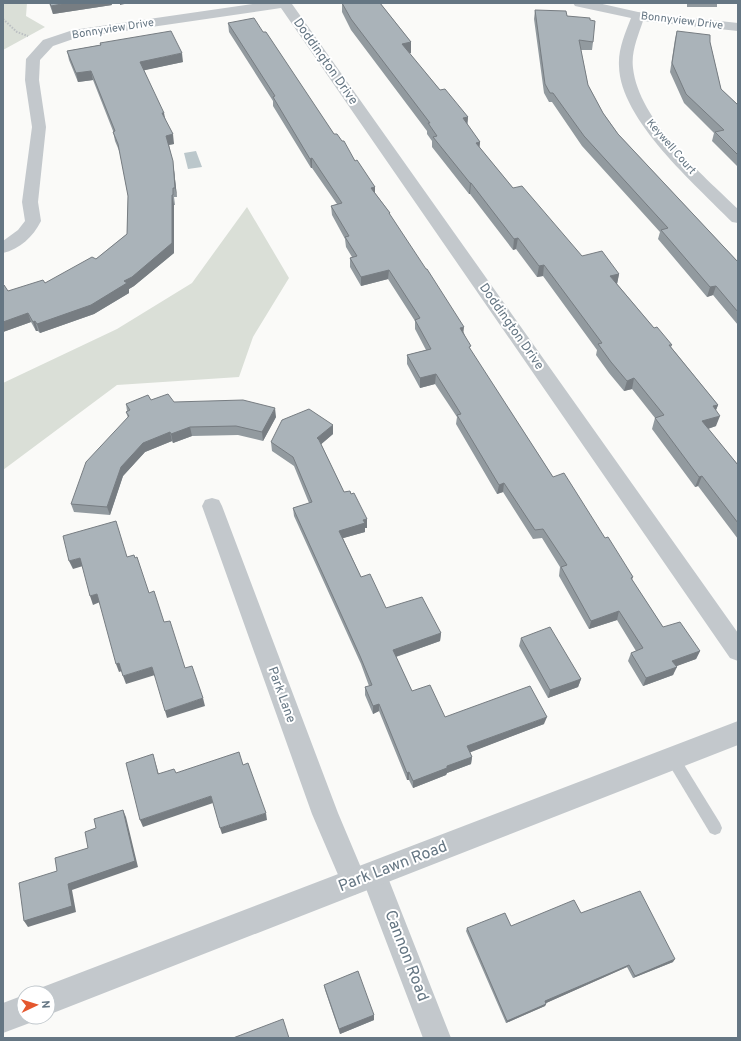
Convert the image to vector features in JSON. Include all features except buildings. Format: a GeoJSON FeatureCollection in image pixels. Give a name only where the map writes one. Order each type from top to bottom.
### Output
{"type":"FeatureCollection","features":[{"type":"Feature","properties":{"kind":"street","name":"Bonnyview Drive"},"geometry":{"type":"LineString","coordinates":[[3,248],[15,242],[25,234],[33,221],[30,202],[39,127],[32,80],[33,59],[50,42],[73,34],[285,3]]}},
{"type":"Feature","properties":{"kind":"street","name":"Doddington Drive"},"geometry":{"type":"LineString","coordinates":[[285,3],[738,651]]}},
{"type":"Feature","properties":{"kind":"street","name":"Bonnyview Drive"},"geometry":{"type":"LineString","coordinates":[[580,3],[638,16],[738,27]]}},
{"type":"Feature","properties":{"kind":"street","name":"Keywell Court"},"geometry":{"type":"LineString","coordinates":[[638,16],[626,56],[626,74],[634,96],[643,114],[658,134],[732,204],[738,218]]}},
{"type":"Feature","properties":{"kind":"street","name":"Park Lane"},"geometry":{"type":"LineString","coordinates":[[212,506],[325,814],[364,878]]}},
{"type":"Feature","properties":{"kind":"street","name":"Park Lawn Road"},"geometry":{"type":"LineString","coordinates":[[56,997],[738,733]]}},
{"type":"Feature","properties":{"kind":"street","name":"Cannon Road"},"geometry":{"type":"LineString","coordinates":[[364,878],[437,1038]]}},
{"type":"Feature","properties":{"kind":"street"},"geometry":{"type":"LineString","coordinates":[[3,1018],[16,1013]]}},
{"type":"Feature","properties":{"kind":"lane"},"geometry":{"type":"LineString","coordinates":[[673,759],[715,828]]}},
{"type":"Feature","properties":{"kind":"path"},"geometry":{"type":"LineString","coordinates":[[3,20],[17,32],[50,42]]}},
{"type":"Feature","properties":{"kind":"shaded area"},"geometry":{"type":"Polygon","coordinates":[[[3,3],[27,3],[26,16],[45,27],[3,50],[3,3]]]}},
{"type":"Feature","properties":{"kind":"shaded area"},"geometry":{"type":"Polygon","coordinates":[[[196,151],[202,167],[188,169],[184,153],[196,151]]]}},
{"type":"Feature","properties":{"kind":"shaded area"},"geometry":{"type":"Polygon","coordinates":[[[247,207],[289,278],[253,337],[239,377],[117,385],[3,470],[3,383],[117,329],[192,283],[247,207]]]}}]}
